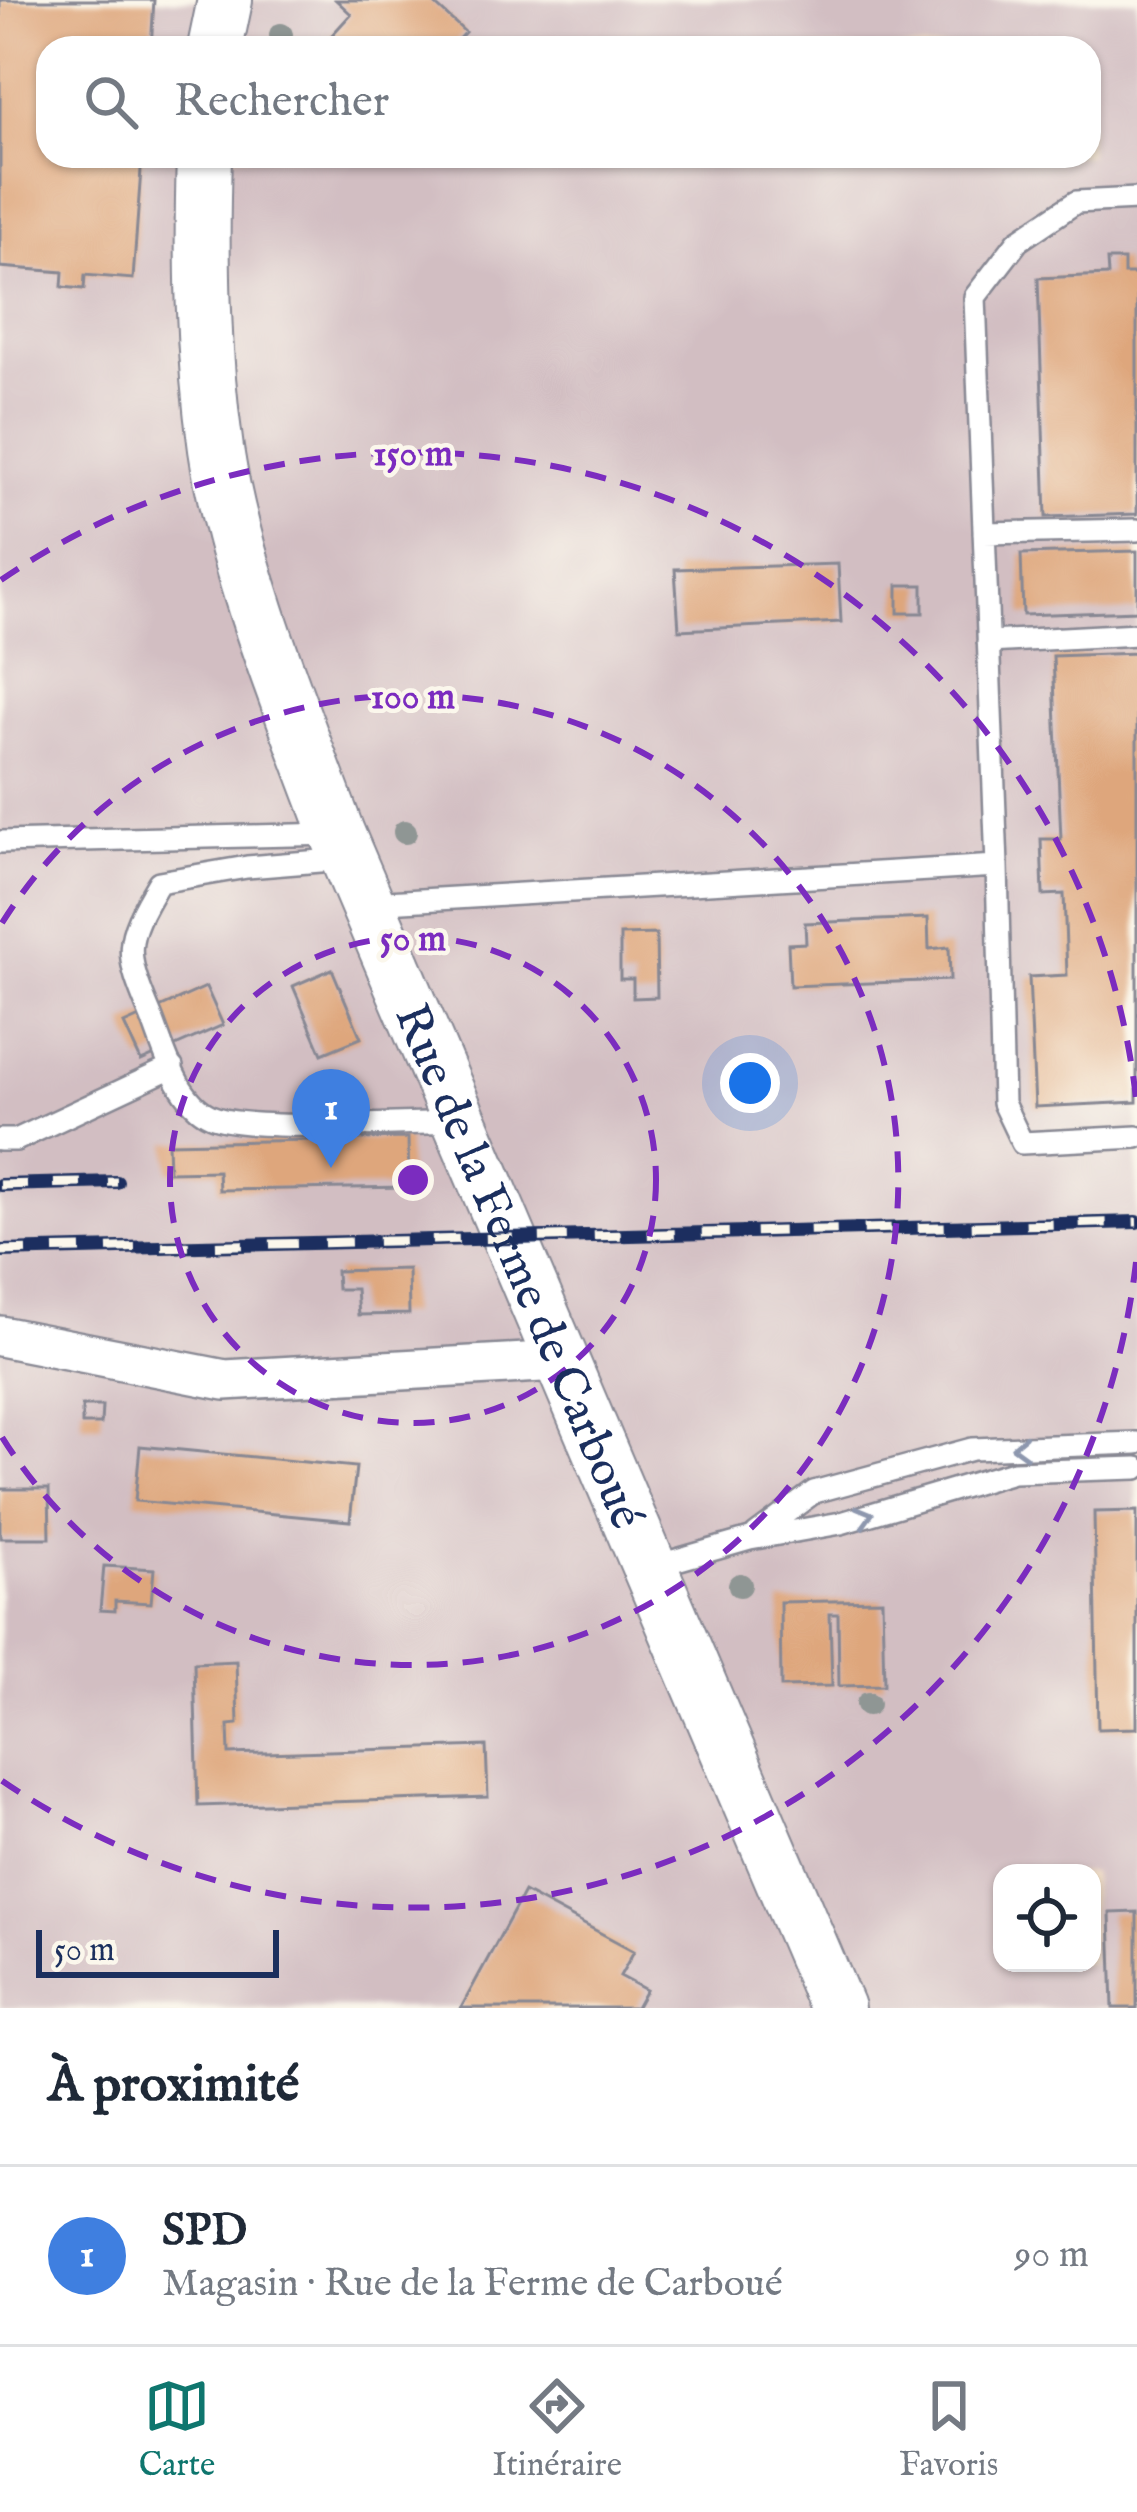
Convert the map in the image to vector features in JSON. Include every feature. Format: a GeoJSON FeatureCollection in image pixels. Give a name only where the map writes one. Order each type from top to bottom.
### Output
{"type":"FeatureCollection","features":[{"type":"Feature","properties":{"kind":"street"},"geometry":{"type":"LineString","coordinates":[[218,36],[226,0]]}},
{"type":"Feature","properties":{"kind":"street","name":"Rue de la Ferme de Carboué"},"geometry":{"type":"LineString","coordinates":[[204,168],[200,292],[217,452],[256,602],[350,865],[837,2008]]}},
{"type":"Feature","properties":{"kind":"street"},"geometry":{"type":"LineString","coordinates":[[0,1336],[225,1380],[560,1360]]}},
{"type":"Feature","properties":{"kind":"lane"},"geometry":{"type":"LineString","coordinates":[[1137,200],[1076,202],[1018,241],[975,298],[1003,1103],[1022,1143],[1137,1137]]}},
{"type":"Feature","properties":{"kind":"lane"},"geometry":{"type":"LineString","coordinates":[[984,533],[1137,530]]}},
{"type":"Feature","properties":{"kind":"lane"},"geometry":{"type":"LineString","coordinates":[[988,642],[1137,634]]}},
{"type":"Feature","properties":{"kind":"lane"},"geometry":{"type":"LineString","coordinates":[[0,842],[350,865],[997,866]]}},
{"type":"Feature","properties":{"kind":"lane"},"geometry":{"type":"LineString","coordinates":[[350,865],[159,882],[129,933],[130,965],[172,1067],[181,1088],[211,1116],[259,1123],[459,1122]]}},
{"type":"Feature","properties":{"kind":"lane"},"geometry":{"type":"LineString","coordinates":[[0,1140],[16,1140],[172,1067]]}},
{"type":"Feature","properties":{"kind":"lane"},"geometry":{"type":"LineString","coordinates":[[751,1538],[814,1492],[972,1448],[1137,1443]]}},
{"type":"Feature","properties":{"kind":"lane"},"geometry":{"type":"LineString","coordinates":[[650,1567],[751,1538],[842,1523],[1013,1472],[1137,1468]]}},
{"type":"Feature","properties":{"kind":"shaded area"},"geometry":{"type":"Polygon","coordinates":[[[0,0],[1137,0],[1137,2008],[0,2008],[0,0]]]}},
{"type":"Feature","properties":{"kind":"building"},"geometry":{"type":"Polygon","coordinates":[[[0,0],[154,0],[152,36],[36,36],[36,168],[141,168],[133,279],[85,275],[84,289],[62,287],[63,272],[0,267],[0,0]]]}},
{"type":"Feature","properties":{"kind":"building"},"geometry":{"type":"Polygon","coordinates":[[[336,0],[430,0],[465,32],[461,36],[331,36],[351,14],[336,0]]]}},
{"type":"Feature","properties":{"kind":"building"},"geometry":{"type":"Polygon","coordinates":[[[1107,260],[1124,260],[1124,274],[1137,274],[1137,514],[1046,517],[1038,278],[1108,275],[1107,260]]]}},
{"type":"Feature","properties":{"kind":"building"},"geometry":{"type":"Polygon","coordinates":[[[1137,551],[1137,611],[1023,615],[1021,554],[1137,551]]]}},
{"type":"Feature","properties":{"kind":"building"},"geometry":{"type":"Polygon","coordinates":[[[838,564],[841,622],[679,630],[675,569],[838,564]]]}},
{"type":"Feature","properties":{"kind":"building"},"geometry":{"type":"Polygon","coordinates":[[[898,585],[923,585],[923,613],[898,613],[898,585]]]}},
{"type":"Feature","properties":{"kind":"building"},"geometry":{"type":"Polygon","coordinates":[[[1137,653],[1137,1102],[1035,1107],[1029,977],[1067,975],[1064,894],[1043,895],[1041,839],[1061,839],[1053,656],[1137,653]]]}},
{"type":"Feature","properties":{"kind":"building"},"geometry":{"type":"Polygon","coordinates":[[[928,918],[929,949],[949,947],[950,980],[790,986],[788,944],[806,943],[805,923],[928,918]]]}},
{"type":"Feature","properties":{"kind":"building"},"geometry":{"type":"Polygon","coordinates":[[[656,934],[657,997],[633,998],[633,979],[620,979],[620,935],[656,934]]]}},
{"type":"Feature","properties":{"kind":"building"},"geometry":{"type":"Polygon","coordinates":[[[332,969],[361,1038],[322,1054],[293,986],[332,969]]]}},
{"type":"Feature","properties":{"kind":"building"},"geometry":{"type":"Polygon","coordinates":[[[206,987],[223,1025],[141,1061],[124,1024],[206,987]]]}},
{"type":"Feature","properties":{"kind":"building"},"geometry":{"type":"Polygon","coordinates":[[[408,1138],[409,1187],[219,1190],[218,1171],[169,1172],[168,1143],[408,1138]]]}},
{"type":"Feature","properties":{"kind":"building"},"geometry":{"type":"Polygon","coordinates":[[[408,1269],[409,1314],[358,1315],[356,1289],[337,1289],[336,1271],[408,1269]]]}},
{"type":"Feature","properties":{"kind":"building"},"geometry":{"type":"Polygon","coordinates":[[[82,1406],[102,1406],[101,1424],[82,1424],[82,1406]]]}},
{"type":"Feature","properties":{"kind":"building"},"geometry":{"type":"Polygon","coordinates":[[[140,1446],[356,1467],[350,1521],[135,1501],[140,1446]]]}},
{"type":"Feature","properties":{"kind":"building"},"geometry":{"type":"Polygon","coordinates":[[[0,1489],[49,1489],[50,1538],[0,1538],[0,1489]]]}},
{"type":"Feature","properties":{"kind":"building"},"geometry":{"type":"Polygon","coordinates":[[[1137,1511],[1137,1728],[1098,1729],[1094,1512],[1137,1511]]]}},
{"type":"Feature","properties":{"kind":"building"},"geometry":{"type":"Polygon","coordinates":[[[104,1566],[154,1569],[151,1603],[115,1601],[115,1611],[100,1610],[104,1566]]]}},
{"type":"Feature","properties":{"kind":"building"},"geometry":{"type":"Polygon","coordinates":[[[882,1600],[884,1685],[839,1686],[838,1614],[830,1614],[832,1686],[781,1687],[780,1602],[882,1600]]]}},
{"type":"Feature","properties":{"kind":"building"},"geometry":{"type":"Polygon","coordinates":[[[236,1661],[238,1724],[228,1725],[229,1754],[486,1746],[488,1797],[198,1806],[194,1663],[236,1661]]]}},
{"type":"Feature","properties":{"kind":"building"},"geometry":{"type":"Polygon","coordinates":[[[524,1892],[634,1951],[620,1976],[646,1990],[636,2008],[461,2008],[524,1892]]]}},
{"type":"Feature","properties":{"kind":"building"},"geometry":{"type":"Polygon","coordinates":[[[1137,1912],[1137,2008],[1113,2008],[1110,1913],[1137,1912]]]}},
{"type":"Feature","properties":{"kind":"railway"},"geometry":{"type":"LineString","coordinates":[[0,1185],[117,1182]]}},
{"type":"Feature","properties":{"kind":"railway"},"geometry":{"type":"LineString","coordinates":[[0,1251],[1137,1222]]}},
{"type":"Feature","properties":{"kind":"place","name":"SPD"},"geometry":{"type":"Point","coordinates":[331,1168]}}]}
